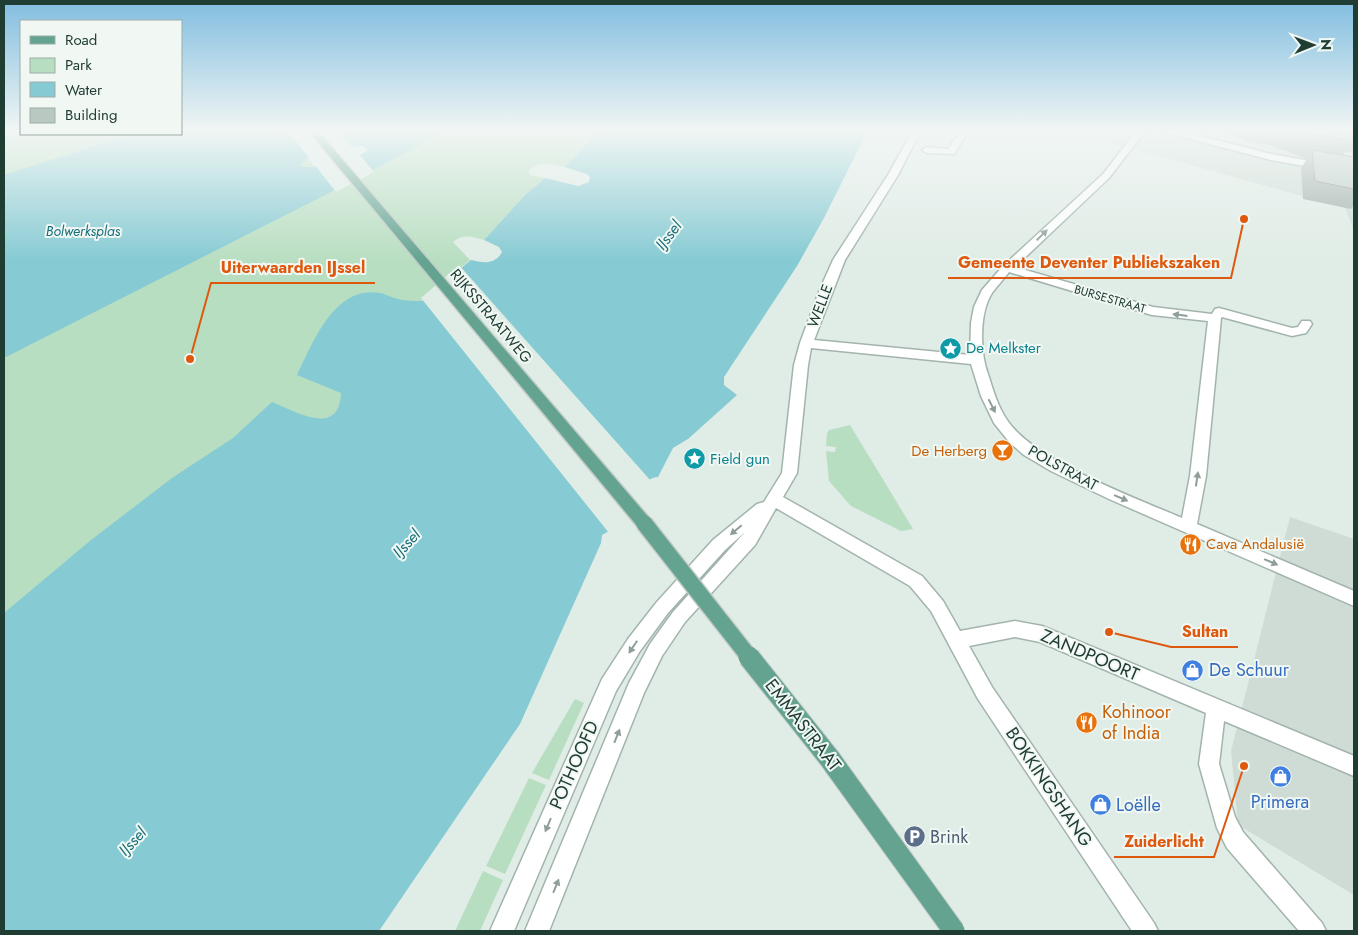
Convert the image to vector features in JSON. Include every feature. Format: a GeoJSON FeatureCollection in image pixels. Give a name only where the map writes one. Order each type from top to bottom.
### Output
{"type":"FeatureCollection","features":[{"type":"Feature","properties":{"kind":"main road","name":"RIJKSSTRAATWEG"},"geometry":{"type":"LineString","coordinates":[[349,174],[644,523]]}},
{"type":"Feature","properties":{"kind":"main road","name":"EMMASTRAAT"},"geometry":{"type":"LineString","coordinates":[[644,523],[830,759],[954,931]]}},
{"type":"Feature","properties":{"kind":"street","name":"WELLE"},"geometry":{"type":"LineString","coordinates":[[670,612],[748,540],[789,473],[801,365],[806,342],[839,260],[894,174]]}},
{"type":"Feature","properties":{"kind":"street","name":"POLSTRAAT"},"geometry":{"type":"LineString","coordinates":[[1108,174],[1007,268],[986,293],[980,307],[977,323],[976,360],[988,396],[1001,423],[1015,440],[1056,467],[1114,495],[1354,599]]}},
{"type":"Feature","properties":{"kind":"street","name":"BURSESTRAAT"},"geometry":{"type":"LineString","coordinates":[[1007,268],[1152,311],[1216,318],[1219,312],[1292,332],[1302,330],[1306,324]]}},
{"type":"Feature","properties":{"kind":"street"},"geometry":{"type":"LineString","coordinates":[[1188,526],[1198,476],[1216,318]]}},
{"type":"Feature","properties":{"kind":"street"},"geometry":{"type":"LineString","coordinates":[[806,342],[976,360]]}},
{"type":"Feature","properties":{"kind":"street"},"geometry":{"type":"LineString","coordinates":[[773,498],[916,581],[937,606],[956,640]]}},
{"type":"Feature","properties":{"kind":"street","name":"POTHOOFD"},"geometry":{"type":"LineString","coordinates":[[542,930],[636,689],[656,650],[670,612]]}},
{"type":"Feature","properties":{"kind":"street","name":"POTHOOFD"},"geometry":{"type":"LineString","coordinates":[[502,931],[609,685],[634,644],[670,612]]}},
{"type":"Feature","properties":{"kind":"street","name":"ZANDPOORT"},"geometry":{"type":"LineString","coordinates":[[956,640],[1015,629],[1042,634],[1354,766]]}},
{"type":"Feature","properties":{"kind":"street","name":"BOKKINGSHANG"},"geometry":{"type":"LineString","coordinates":[[956,640],[985,693],[1146,931]]}},
{"type":"Feature","properties":{"kind":"street"},"geometry":{"type":"LineString","coordinates":[[1216,709],[1210,764],[1225,820],[1235,840],[1314,931]]}},
{"type":"Feature","properties":{"kind":"shaded area"},"geometry":{"type":"Polygon","coordinates":[[[1222,174],[1354,174],[1354,230],[1345,208],[1222,174]]]}},
{"type":"Feature","properties":{"kind":"shaded area"},"geometry":{"type":"Polygon","coordinates":[[[1290,517],[1354,539],[1354,895],[1238,825],[1231,751],[1290,517]]]}},
{"type":"Feature","properties":{"kind":"green space"},"geometry":{"type":"Polygon","coordinates":[[[4,174],[320,174],[333,190],[364,174],[530,174],[545,178],[525,195],[484,240],[461,237],[453,242],[470,260],[422,301],[334,418],[4,695],[4,174]]]}},
{"type":"Feature","properties":{"kind":"green space"},"geometry":{"type":"Polygon","coordinates":[[[850,425],[913,529],[901,531],[851,506],[829,481],[826,451],[835,452],[836,447],[826,446],[827,433],[829,430],[850,425]]]}},
{"type":"Feature","properties":{"kind":"green space"},"geometry":{"type":"Polygon","coordinates":[[[575,699],[584,703],[549,780],[532,773],[575,699]]]}},
{"type":"Feature","properties":{"kind":"green space"},"geometry":{"type":"Polygon","coordinates":[[[529,778],[546,785],[505,874],[486,866],[529,778]]]}},
{"type":"Feature","properties":{"kind":"green space"},"geometry":{"type":"Polygon","coordinates":[[[483,871],[503,880],[480,931],[455,931],[483,871]]]}},
{"type":"Feature","properties":{"kind":"water","name":"Bolwerksplas"},"geometry":{"type":"Polygon","coordinates":[[[8,174],[366,174],[4,358],[4,175],[8,174]]]}},
{"type":"Feature","properties":{"kind":"water","name":"IJssel"},"geometry":{"type":"Polygon","coordinates":[[[587,174],[846,174],[797,266],[724,377],[724,385],[737,395],[688,439],[673,448],[658,477],[652,478],[644,486],[636,504],[635,516],[602,535],[601,543],[520,724],[379,931],[4,931],[4,613],[91,540],[172,478],[233,438],[272,402],[315,418],[325,418],[333,415],[338,407],[341,393],[297,375],[318,333],[338,307],[350,298],[364,293],[380,293],[401,300],[422,301],[471,260],[488,262],[499,256],[502,252],[499,247],[484,240],[525,195],[545,178],[578,186],[589,182],[590,177],[587,174]]]}},
{"type":"Feature","properties":{"kind":"pier"},"geometry":{"type":"Polygon","coordinates":[[[322,174],[371,174],[336,192],[322,174]]]}},
{"type":"Feature","properties":{"kind":"pier"},"geometry":{"type":"Polygon","coordinates":[[[459,265],[651,481],[648,486],[655,497],[636,507],[637,518],[609,533],[421,298],[459,265]]]}},
{"type":"Feature","properties":{"kind":"building"},"geometry":{"type":"Polygon","coordinates":[[[1314,174],[1354,174],[1354,189],[1315,181],[1314,174]]]}},
{"type":"Feature","properties":{"kind":"place","name":"Gemeente Deventer Publiekszaken"},"geometry":{"type":"Point","coordinates":[1244,219]}},
{"type":"Feature","properties":{"kind":"place","name":"De Melkster"},"geometry":{"type":"Point","coordinates":[950,348]}},
{"type":"Feature","properties":{"kind":"place","name":"Uiterwaarden IJssel"},"geometry":{"type":"Point","coordinates":[190,359]}},
{"type":"Feature","properties":{"kind":"place","name":"De Herberg"},"geometry":{"type":"Point","coordinates":[1003,451]}},
{"type":"Feature","properties":{"kind":"place","name":"Field gun"},"geometry":{"type":"Point","coordinates":[694,459]}},
{"type":"Feature","properties":{"kind":"place","name":"Cava Andalusië"},"geometry":{"type":"Point","coordinates":[1190,544]}},
{"type":"Feature","properties":{"kind":"place","name":"Sultan"},"geometry":{"type":"Point","coordinates":[1109,632]}},
{"type":"Feature","properties":{"kind":"place","name":"De Schuur"},"geometry":{"type":"Point","coordinates":[1193,670]}},
{"type":"Feature","properties":{"kind":"place","name":"Kohinoor of India"},"geometry":{"type":"Point","coordinates":[1086,722]}},
{"type":"Feature","properties":{"kind":"place","name":"Zuiderlicht"},"geometry":{"type":"Point","coordinates":[1244,766]}},
{"type":"Feature","properties":{"kind":"place","name":"Primera"},"geometry":{"type":"Point","coordinates":[1280,777]}},
{"type":"Feature","properties":{"kind":"place","name":"Loëlle"},"geometry":{"type":"Point","coordinates":[1100,805]}},
{"type":"Feature","properties":{"kind":"place","name":"Brink"},"geometry":{"type":"Point","coordinates":[914,837]}}]}
